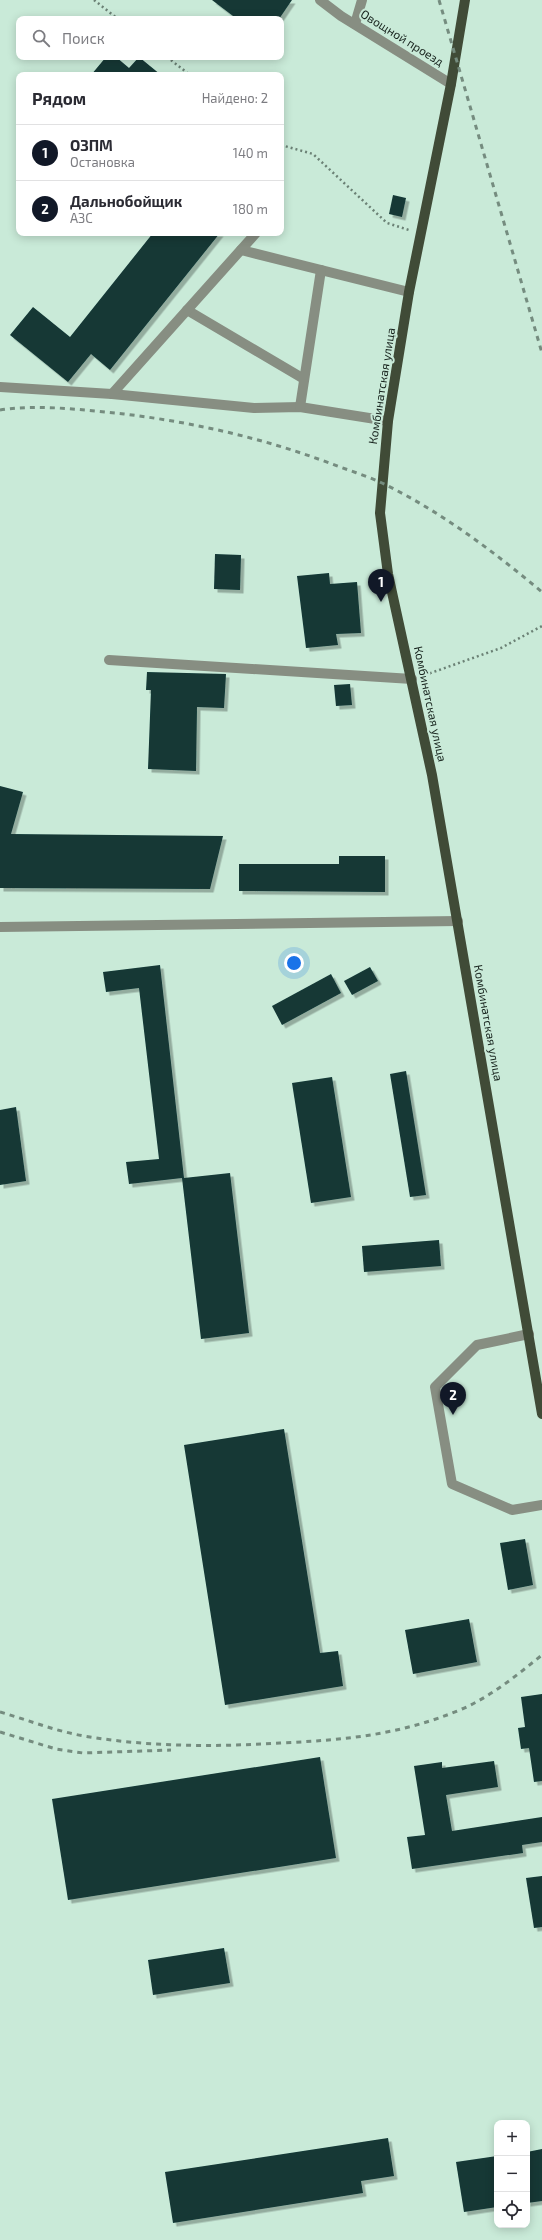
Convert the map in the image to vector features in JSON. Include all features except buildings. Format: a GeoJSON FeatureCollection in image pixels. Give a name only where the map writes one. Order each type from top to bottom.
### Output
{"type":"FeatureCollection","features":[{"type":"Feature","properties":{"kind":"main road","name":"Комбинатская улица"},"geometry":{"type":"LineString","coordinates":[[465,0],[451,84],[422,235],[409,292],[388,421],[380,513],[383,544],[397,618],[412,679],[432,775],[542,1414]]}},
{"type":"Feature","properties":{"kind":"street","name":"Овощной проезд"},"geometry":{"type":"LineString","coordinates":[[320,0],[355,24],[451,84]]}},
{"type":"Feature","properties":{"kind":"street"},"geometry":{"type":"LineString","coordinates":[[355,24],[362,0]]}},
{"type":"Feature","properties":{"kind":"street"},"geometry":{"type":"LineString","coordinates":[[112,394],[253,236]]}},
{"type":"Feature","properties":{"kind":"street"},"geometry":{"type":"LineString","coordinates":[[241,250],[409,292]]}},
{"type":"Feature","properties":{"kind":"street"},"geometry":{"type":"LineString","coordinates":[[300,407],[321,270]]}},
{"type":"Feature","properties":{"kind":"street"},"geometry":{"type":"LineString","coordinates":[[186,310],[304,379]]}},
{"type":"Feature","properties":{"kind":"street"},"geometry":{"type":"LineString","coordinates":[[0,387],[112,394],[254,408],[300,407],[388,421]]}},
{"type":"Feature","properties":{"kind":"street"},"geometry":{"type":"LineString","coordinates":[[109,660],[412,679]]}},
{"type":"Feature","properties":{"kind":"street"},"geometry":{"type":"LineString","coordinates":[[0,927],[458,921]]}},
{"type":"Feature","properties":{"kind":"street"},"geometry":{"type":"LineString","coordinates":[[529,1334],[477,1346],[435,1387],[452,1484],[512,1510],[542,1505]]}},
{"type":"Feature","properties":{"kind":"path"},"geometry":{"type":"LineString","coordinates":[[94,0],[114,16]]}},
{"type":"Feature","properties":{"kind":"path"},"geometry":{"type":"LineString","coordinates":[[171,60],[186,72]]}},
{"type":"Feature","properties":{"kind":"path"},"geometry":{"type":"LineString","coordinates":[[284,146],[313,154],[387,223],[422,235]]}},
{"type":"Feature","properties":{"kind":"path"},"geometry":{"type":"LineString","coordinates":[[412,679],[463,663],[501,648],[542,626]]}},
{"type":"Feature","properties":{"kind":"railway"},"geometry":{"type":"LineString","coordinates":[[439,0],[542,353]]}},
{"type":"Feature","properties":{"kind":"railway"},"geometry":{"type":"LineString","coordinates":[[0,410],[15,408],[62,408],[124,414],[180,422],[261,441],[314,457],[377,481],[425,506],[485,547],[542,592]]}},
{"type":"Feature","properties":{"kind":"railway"},"geometry":{"type":"LineString","coordinates":[[0,1712],[73,1734],[108,1740],[157,1744],[231,1745],[304,1742],[350,1738],[372,1735],[417,1725],[462,1709],[484,1698],[542,1655]]}},
{"type":"Feature","properties":{"kind":"railway"},"geometry":{"type":"LineString","coordinates":[[0,1732],[56,1749],[83,1753],[171,1750]]}},
{"type":"Feature","properties":{"kind":"place","name":"ОЗПМ"},"geometry":{"type":"Point","coordinates":[381,602]}},
{"type":"Feature","properties":{"kind":"place","name":"Дальнобойщик"},"geometry":{"type":"Point","coordinates":[453,1415]}}]}
